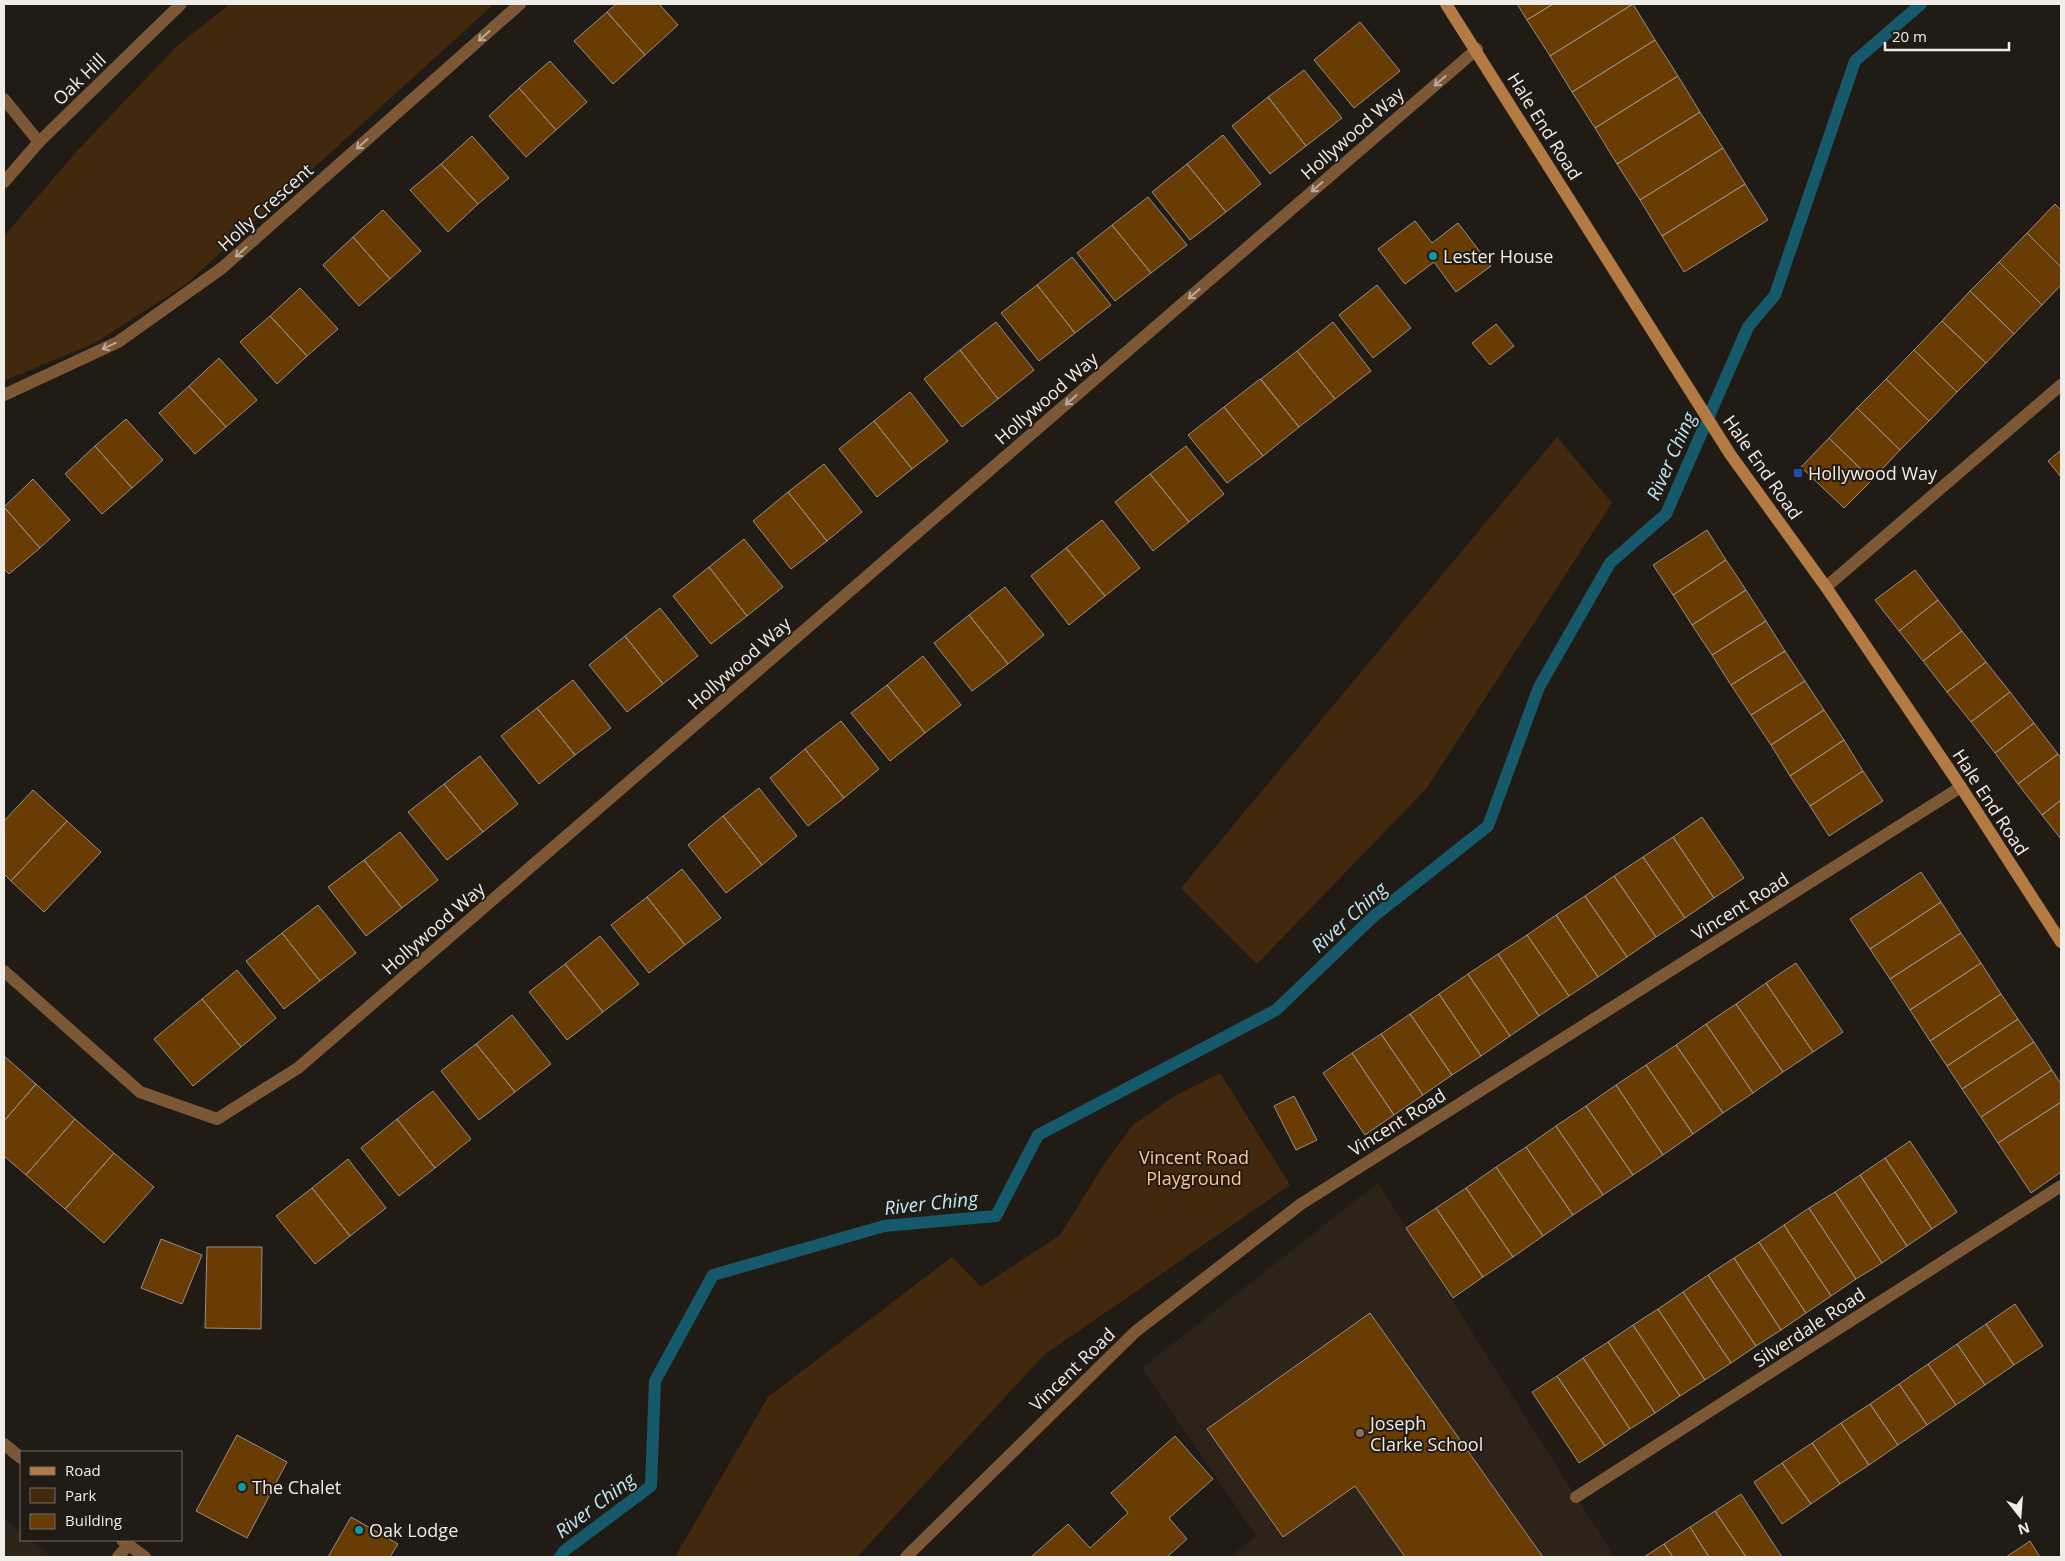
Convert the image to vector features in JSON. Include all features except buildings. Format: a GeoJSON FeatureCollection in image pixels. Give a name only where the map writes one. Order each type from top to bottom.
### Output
{"type":"FeatureCollection","features":[{"type":"Feature","properties":{"kind":"street","name":"Oak Hill"},"geometry":{"type":"LineString","coordinates":[[4,182],[39,142],[181,4]]}},
{"type":"Feature","properties":{"kind":"street","name":"Holly Crescent"},"geometry":{"type":"LineString","coordinates":[[4,396],[118,342],[222,268],[520,4]]}},
{"type":"Feature","properties":{"kind":"street","name":"Hale End Road"},"geometry":{"type":"LineString","coordinates":[[1446,4],[1477,49],[1730,454],[1826,587],[1961,787],[2061,942]]}},
{"type":"Feature","properties":{"kind":"street","name":"Hollywood Way"},"geometry":{"type":"LineString","coordinates":[[4,971],[140,1092],[217,1119],[298,1068],[1477,49]]}},
{"type":"Feature","properties":{"kind":"street"},"geometry":{"type":"LineString","coordinates":[[4,99],[39,142]]}},
{"type":"Feature","properties":{"kind":"street"},"geometry":{"type":"LineString","coordinates":[[1826,587],[2061,385]]}},
{"type":"Feature","properties":{"kind":"street","name":"Vincent Road"},"geometry":{"type":"LineString","coordinates":[[906,1557],[1135,1332],[1301,1204],[1961,787]]}},
{"type":"Feature","properties":{"kind":"street","name":"Silverdale Road"},"geometry":{"type":"LineString","coordinates":[[1576,1497],[2061,1186]]}},
{"type":"Feature","properties":{"kind":"street"},"geometry":{"type":"LineString","coordinates":[[4,1444],[20,1457]]}},
{"type":"Feature","properties":{"kind":"street"},"geometry":{"type":"LineString","coordinates":[[118,1557],[125,1542],[145,1557]]}},
{"type":"Feature","properties":{"kind":"shaded area","name":"Joseph Clarke School"},"geometry":{"type":"Polygon","coordinates":[[[1378,1183],[1615,1557],[1230,1557],[1256,1536],[1142,1368],[1378,1183]]]}},
{"type":"Feature","properties":{"kind":"shaded area"},"geometry":{"type":"Polygon","coordinates":[[[4,1518],[20,1532],[20,1541],[31,1541],[52,1557],[4,1557],[4,1518]]]}},
{"type":"Feature","properties":{"kind":"green space"},"geometry":{"type":"Polygon","coordinates":[[[230,4],[494,4],[185,285],[95,343],[4,381],[4,236],[78,150],[178,45],[230,4]]]}},
{"type":"Feature","properties":{"kind":"green space"},"geometry":{"type":"Polygon","coordinates":[[[1557,437],[1612,503],[1426,789],[1257,964],[1181,888],[1557,437]]]}},
{"type":"Feature","properties":{"kind":"green space","name":"Vincent Road Playground"},"geometry":{"type":"Polygon","coordinates":[[[1220,1073],[1290,1185],[1044,1355],[857,1557],[675,1557],[768,1397],[952,1257],[981,1287],[1060,1235],[1105,1163],[1133,1125],[1175,1096],[1220,1073]]]}},
{"type":"Feature","properties":{"kind":"waterway","name":"River Ching"},"geometry":{"type":"LineString","coordinates":[[560,1557],[564,1551],[651,1486],[655,1381],[713,1275],[884,1226],[996,1216],[1038,1135],[1276,1010],[1374,916],[1488,826],[1539,687],[1610,563],[1666,514],[1748,327],[1775,295],[1855,61],[1921,4]]}},
{"type":"Feature","properties":{"kind":"place","name":"Lester House"},"geometry":{"type":"Point","coordinates":[1433,256]}},
{"type":"Feature","properties":{"kind":"place","name":"Hollywood Way"},"geometry":{"type":"Point","coordinates":[1798,473]}},
{"type":"Feature","properties":{"kind":"place","name":"Joseph Clarke School"},"geometry":{"type":"Point","coordinates":[1360,1433]}},
{"type":"Feature","properties":{"kind":"place","name":"The Chalet"},"geometry":{"type":"Point","coordinates":[242,1487]}},
{"type":"Feature","properties":{"kind":"place","name":"Oak Lodge"},"geometry":{"type":"Point","coordinates":[359,1530]}}]}
